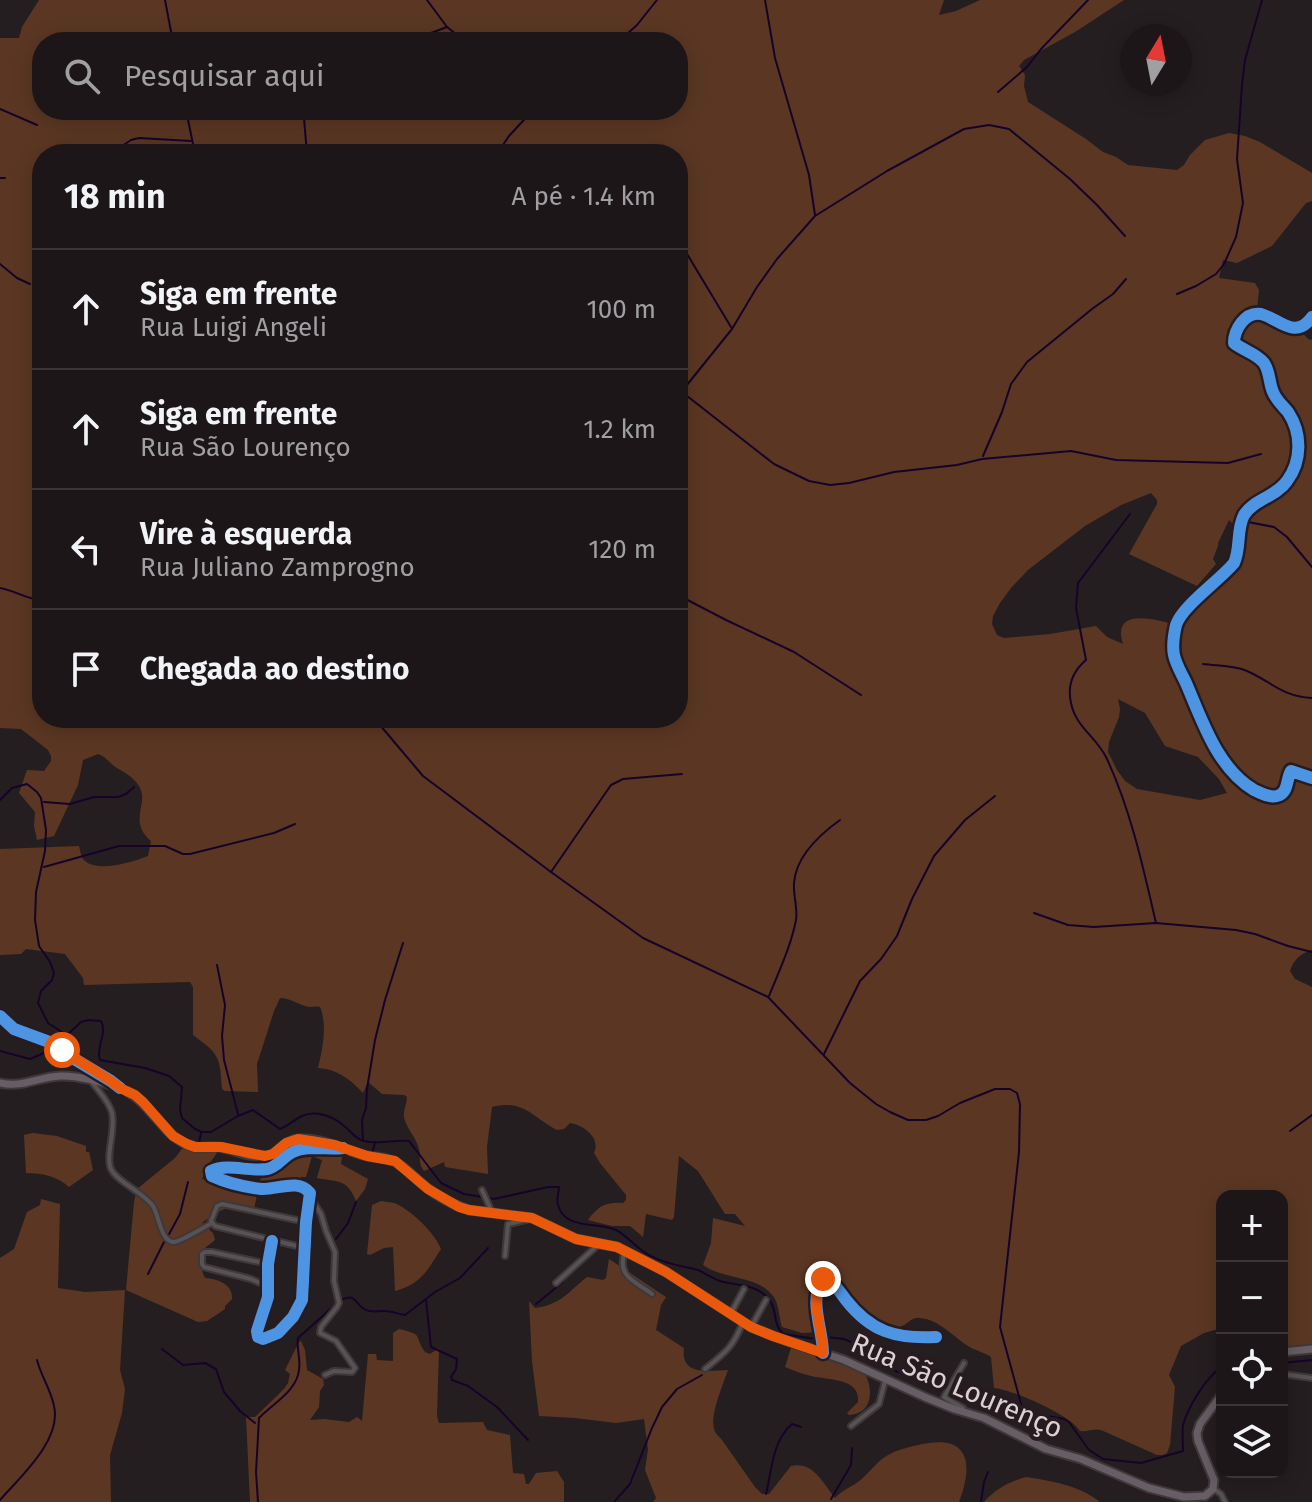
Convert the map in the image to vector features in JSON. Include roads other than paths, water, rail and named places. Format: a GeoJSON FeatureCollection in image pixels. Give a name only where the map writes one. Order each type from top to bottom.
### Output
{"type":"FeatureCollection","features":[{"type":"Feature","properties":{"kind":"main road"},"geometry":{"type":"LineString","coordinates":[[0,1083],[15,1085],[60,1076],[120,1088]]}},
{"type":"Feature","properties":{"kind":"main road","name":"Rua São Lourenço"},"geometry":{"type":"LineString","coordinates":[[120,1088],[143,1102],[173,1136],[195,1147],[221,1147],[265,1156],[273,1154],[286,1143],[306,1139],[395,1161],[428,1189],[469,1210],[532,1218],[570,1237],[625,1251],[666,1272],[751,1327],[998,1424],[1038,1446],[1081,1459],[1149,1488],[1184,1497],[1205,1496],[1213,1489]]}},
{"type":"Feature","properties":{"kind":"main road"},"geometry":{"type":"LineString","coordinates":[[1288,1351],[1312,1349]]}},
{"type":"Feature","properties":{"kind":"main road"},"geometry":{"type":"LineString","coordinates":[[1213,1489],[1214,1480],[1197,1433],[1216,1402]]}},
{"type":"Feature","properties":{"kind":"street"},"geometry":{"type":"LineString","coordinates":[[1312,317],[1307,324],[1288,327],[1255,314],[1240,323],[1234,334],[1234,343],[1259,358],[1268,370],[1273,392],[1295,426],[1299,447],[1297,461],[1286,484],[1249,509],[1243,517],[1234,563],[1180,616],[1173,649],[1212,740],[1222,759],[1240,779],[1259,793],[1274,797],[1285,790],[1291,771],[1312,778]]}},
{"type":"Feature","properties":{"kind":"street"},"geometry":{"type":"LineString","coordinates":[[0,1016],[22,1033],[52,1043],[120,1088]]}},
{"type":"Feature","properties":{"kind":"street"},"geometry":{"type":"LineString","coordinates":[[91,1081],[111,1108],[112,1172],[147,1198],[169,1241],[178,1242],[212,1223],[217,1206],[222,1204],[306,1222]]}},
{"type":"Feature","properties":{"kind":"street"},"geometry":{"type":"LineString","coordinates":[[325,1375],[334,1371],[353,1372],[355,1368],[336,1341],[320,1333],[339,1303],[334,1281],[335,1252],[321,1214],[307,1189],[302,1186],[261,1189],[229,1182],[211,1173],[215,1169],[230,1167],[274,1167],[294,1151],[303,1149],[343,1148]]}},
{"type":"Feature","properties":{"kind":"street"},"geometry":{"type":"LineString","coordinates":[[483,1192],[492,1212]]}},
{"type":"Feature","properties":{"kind":"street"},"geometry":{"type":"LineString","coordinates":[[272,1241],[268,1264],[269,1287],[257,1331],[260,1339],[278,1333],[301,1304],[310,1197]]}},
{"type":"Feature","properties":{"kind":"street"},"geometry":{"type":"LineString","coordinates":[[505,1256],[508,1224],[532,1218]]}},
{"type":"Feature","properties":{"kind":"street"},"geometry":{"type":"LineString","coordinates":[[212,1223],[305,1248]]}},
{"type":"Feature","properties":{"kind":"street"},"geometry":{"type":"LineString","coordinates":[[556,1283],[601,1243]]}},
{"type":"Feature","properties":{"kind":"street"},"geometry":{"type":"LineString","coordinates":[[268,1264],[207,1251],[202,1254],[205,1268],[251,1279],[269,1287]]}},
{"type":"Feature","properties":{"kind":"street"},"geometry":{"type":"LineString","coordinates":[[625,1251],[623,1272],[652,1294]]}},
{"type":"Feature","properties":{"kind":"street"},"geometry":{"type":"LineString","coordinates":[[823,1353],[816,1301],[819,1284],[825,1279],[831,1281],[872,1326],[901,1337],[936,1337]]}},
{"type":"Feature","properties":{"kind":"street"},"geometry":{"type":"LineString","coordinates":[[730,1315],[744,1289]]}},
{"type":"Feature","properties":{"kind":"street"},"geometry":{"type":"LineString","coordinates":[[751,1327],[766,1300]]}},
{"type":"Feature","properties":{"kind":"street"},"geometry":{"type":"LineString","coordinates":[[705,1369],[728,1350],[743,1322]]}},
{"type":"Feature","properties":{"kind":"street"},"geometry":{"type":"LineString","coordinates":[[964,1363],[944,1397],[976,1415]]}},
{"type":"Feature","properties":{"kind":"street"},"geometry":{"type":"LineString","coordinates":[[1288,1375],[1312,1378]]}},
{"type":"Feature","properties":{"kind":"street"},"geometry":{"type":"LineString","coordinates":[[851,1426],[879,1404],[886,1378]]}},
{"type":"Feature","properties":{"kind":"street"},"geometry":{"type":"LineString","coordinates":[[1213,1489],[1221,1494],[1225,1502]]}},
{"type":"Feature","properties":{"kind":"waterway"},"geometry":{"type":"LineString","coordinates":[[165,0],[171,32]]}},
{"type":"Feature","properties":{"kind":"waterway"},"geometry":{"type":"LineString","coordinates":[[427,0],[453,32]]}},
{"type":"Feature","properties":{"kind":"waterway"},"geometry":{"type":"LineString","coordinates":[[629,32],[657,0]]}},
{"type":"Feature","properties":{"kind":"waterway"},"geometry":{"type":"LineString","coordinates":[[765,0],[775,58],[809,175],[815,215]]}},
{"type":"Feature","properties":{"kind":"waterway"},"geometry":{"type":"LineString","coordinates":[[998,92],[1027,67],[1088,0]]}},
{"type":"Feature","properties":{"kind":"waterway"},"geometry":{"type":"LineString","coordinates":[[1177,294],[1216,274],[1236,237],[1243,203],[1237,159],[1242,85],[1245,60],[1262,0]]}},
{"type":"Feature","properties":{"kind":"waterway"},"geometry":{"type":"LineString","coordinates":[[434,32],[447,27]]}},
{"type":"Feature","properties":{"kind":"waterway"},"geometry":{"type":"LineString","coordinates":[[0,109],[37,125]]}},
{"type":"Feature","properties":{"kind":"waterway"},"geometry":{"type":"LineString","coordinates":[[188,120],[193,144]]}},
{"type":"Feature","properties":{"kind":"waterway"},"geometry":{"type":"LineString","coordinates":[[304,120],[306,144]]}},
{"type":"Feature","properties":{"kind":"waterway"},"geometry":{"type":"LineString","coordinates":[[504,144],[524,120]]}},
{"type":"Feature","properties":{"kind":"waterway"},"geometry":{"type":"LineString","coordinates":[[688,384],[732,329],[777,259],[815,216],[887,171],[964,129],[989,125],[1009,129],[1070,179],[1125,236]]}},
{"type":"Feature","properties":{"kind":"waterway"},"geometry":{"type":"LineString","coordinates":[[125,144],[139,138],[191,141]]}},
{"type":"Feature","properties":{"kind":"waterway"},"geometry":{"type":"LineString","coordinates":[[0,178],[5,178]]}},
{"type":"Feature","properties":{"kind":"waterway"},"geometry":{"type":"LineString","coordinates":[[688,256],[731,327]]}},
{"type":"Feature","properties":{"kind":"waterway"},"geometry":{"type":"LineString","coordinates":[[0,264],[30,284]]}},
{"type":"Feature","properties":{"kind":"waterway"},"geometry":{"type":"LineString","coordinates":[[983,456],[1011,384],[1027,362],[1113,294],[1126,279]]}},
{"type":"Feature","properties":{"kind":"waterway"},"geometry":{"type":"LineString","coordinates":[[688,397],[774,464],[809,481],[830,485],[982,459],[1071,451],[1116,460],[1228,463],[1261,454]]}},
{"type":"Feature","properties":{"kind":"waterway"},"geometry":{"type":"LineString","coordinates":[[1130,514],[1078,583],[1076,608],[1086,660],[1072,679],[1070,696],[1077,719],[1103,751],[1123,799],[1156,923]]}},
{"type":"Feature","properties":{"kind":"waterway"},"geometry":{"type":"LineString","coordinates":[[1248,522],[1274,527],[1287,537],[1312,567]]}},
{"type":"Feature","properties":{"kind":"waterway"},"geometry":{"type":"LineString","coordinates":[[0,588],[32,598]]}},
{"type":"Feature","properties":{"kind":"waterway"},"geometry":{"type":"LineString","coordinates":[[688,600],[794,652],[861,695]]}},
{"type":"Feature","properties":{"kind":"waterway"},"geometry":{"type":"LineString","coordinates":[[1203,664],[1242,669],[1284,691],[1312,698]]}},
{"type":"Feature","properties":{"kind":"waterway"},"geometry":{"type":"LineString","coordinates":[[382,728],[423,776],[643,938],[768,997],[850,1083],[876,1104],[908,1120],[926,1120],[995,1089],[1010,1089],[1017,1093],[1020,1104],[1019,1152],[1000,1327],[1023,1411]]}},
{"type":"Feature","properties":{"kind":"waterway"},"geometry":{"type":"LineString","coordinates":[[551,872],[611,785],[623,779],[682,774]]}},
{"type":"Feature","properties":{"kind":"waterway"},"geometry":{"type":"LineString","coordinates":[[0,800],[12,788],[27,784],[41,798],[46,830],[45,851],[36,892],[35,920],[39,946],[54,973],[52,980],[41,991],[38,1003],[48,1023],[65,1034]]}},
{"type":"Feature","properties":{"kind":"waterway"},"geometry":{"type":"LineString","coordinates":[[44,802],[70,804],[94,797],[118,797],[134,787]]}},
{"type":"Feature","properties":{"kind":"waterway"},"geometry":{"type":"LineString","coordinates":[[824,1054],[860,981],[897,936],[934,856],[965,820],[995,796]]}},
{"type":"Feature","properties":{"kind":"waterway"},"geometry":{"type":"LineString","coordinates":[[769,996],[794,930],[794,883],[799,864],[817,839],[840,820]]}},
{"type":"Feature","properties":{"kind":"waterway"},"geometry":{"type":"LineString","coordinates":[[44,867],[119,846],[165,846],[190,854],[274,833],[295,824]]}},
{"type":"Feature","properties":{"kind":"waterway"},"geometry":{"type":"LineString","coordinates":[[1034,913],[1068,925],[1094,927],[1156,923],[1236,930],[1312,952]]}},
{"type":"Feature","properties":{"kind":"waterway"},"geometry":{"type":"LineString","coordinates":[[363,1140],[362,1120],[375,1040],[403,943]]}},
{"type":"Feature","properties":{"kind":"waterway"},"geometry":{"type":"LineString","coordinates":[[217,965],[225,1005],[222,1036],[224,1060],[238,1114]]}},
{"type":"Feature","properties":{"kind":"waterway"},"geometry":{"type":"LineString","coordinates":[[0,1051],[30,1059],[51,1050],[81,1022],[101,1021],[100,1060],[169,1076],[182,1087],[182,1118],[195,1129],[211,1132],[253,1110],[280,1129],[302,1116],[324,1115],[340,1122],[364,1141],[409,1141],[441,1183],[464,1194],[483,1197]]}},
{"type":"Feature","properties":{"kind":"waterway"},"geometry":{"type":"LineString","coordinates":[[1290,1131],[1312,1115]]}},
{"type":"Feature","properties":{"kind":"waterway"},"geometry":{"type":"LineString","coordinates":[[199,1143],[201,1133]]}},
{"type":"Feature","properties":{"kind":"waterway"},"geometry":{"type":"LineString","coordinates":[[372,1153],[375,1143]]}},
{"type":"Feature","properties":{"kind":"waterway"},"geometry":{"type":"LineString","coordinates":[[168,1236],[180,1214],[188,1182]]}},
{"type":"Feature","properties":{"kind":"waterway"},"geometry":{"type":"LineString","coordinates":[[489,1198],[559,1187],[558,1205],[567,1219],[609,1227],[656,1259],[761,1292],[771,1303],[783,1334],[844,1339],[877,1363],[912,1378],[946,1385],[1024,1412],[1064,1419],[1089,1450],[1103,1459],[1141,1463],[1183,1451],[1183,1425],[1189,1410],[1198,1393],[1216,1372]]}},
{"type":"Feature","properties":{"kind":"waterway"},"geometry":{"type":"LineString","coordinates":[[336,1239],[348,1223],[356,1202]]}},
{"type":"Feature","properties":{"kind":"waterway"},"geometry":{"type":"LineString","coordinates":[[148,1274],[164,1242]]}},
{"type":"Feature","properties":{"kind":"waterway"},"geometry":{"type":"LineString","coordinates":[[341,1300],[352,1298],[366,1310],[405,1315],[460,1278],[488,1248]]}},
{"type":"Feature","properties":{"kind":"waterway"},"geometry":{"type":"LineString","coordinates":[[536,1304],[563,1282]]}},
{"type":"Feature","properties":{"kind":"waterway"},"geometry":{"type":"LineString","coordinates":[[426,1300],[431,1347],[457,1359],[452,1380],[468,1386],[497,1407],[528,1440]]}},
{"type":"Feature","properties":{"kind":"waterway"},"geometry":{"type":"LineString","coordinates":[[258,1502],[259,1418],[289,1391],[297,1378],[298,1338],[335,1305]]}},
{"type":"Feature","properties":{"kind":"waterway"},"geometry":{"type":"LineString","coordinates":[[162,1349],[183,1365],[205,1363],[216,1369],[224,1392],[255,1423]]}},
{"type":"Feature","properties":{"kind":"waterway"},"geometry":{"type":"LineString","coordinates":[[0,1500],[38,1457],[52,1432],[54,1406],[37,1360]]}},
{"type":"Feature","properties":{"kind":"waterway"},"geometry":{"type":"LineString","coordinates":[[1288,1362],[1312,1360]]}},
{"type":"Feature","properties":{"kind":"waterway"},"geometry":{"type":"LineString","coordinates":[[614,1502],[630,1484],[662,1407],[677,1389],[702,1375]]}},
{"type":"Feature","properties":{"kind":"waterway"},"geometry":{"type":"LineString","coordinates":[[766,1494],[780,1439],[792,1424],[801,1427]]}},
{"type":"Feature","properties":{"kind":"waterway"},"geometry":{"type":"LineString","coordinates":[[831,1499],[851,1465],[852,1448]]}},
{"type":"Feature","properties":{"kind":"waterway"},"geometry":{"type":"LineString","coordinates":[[981,1502],[988,1472]]}}]}
